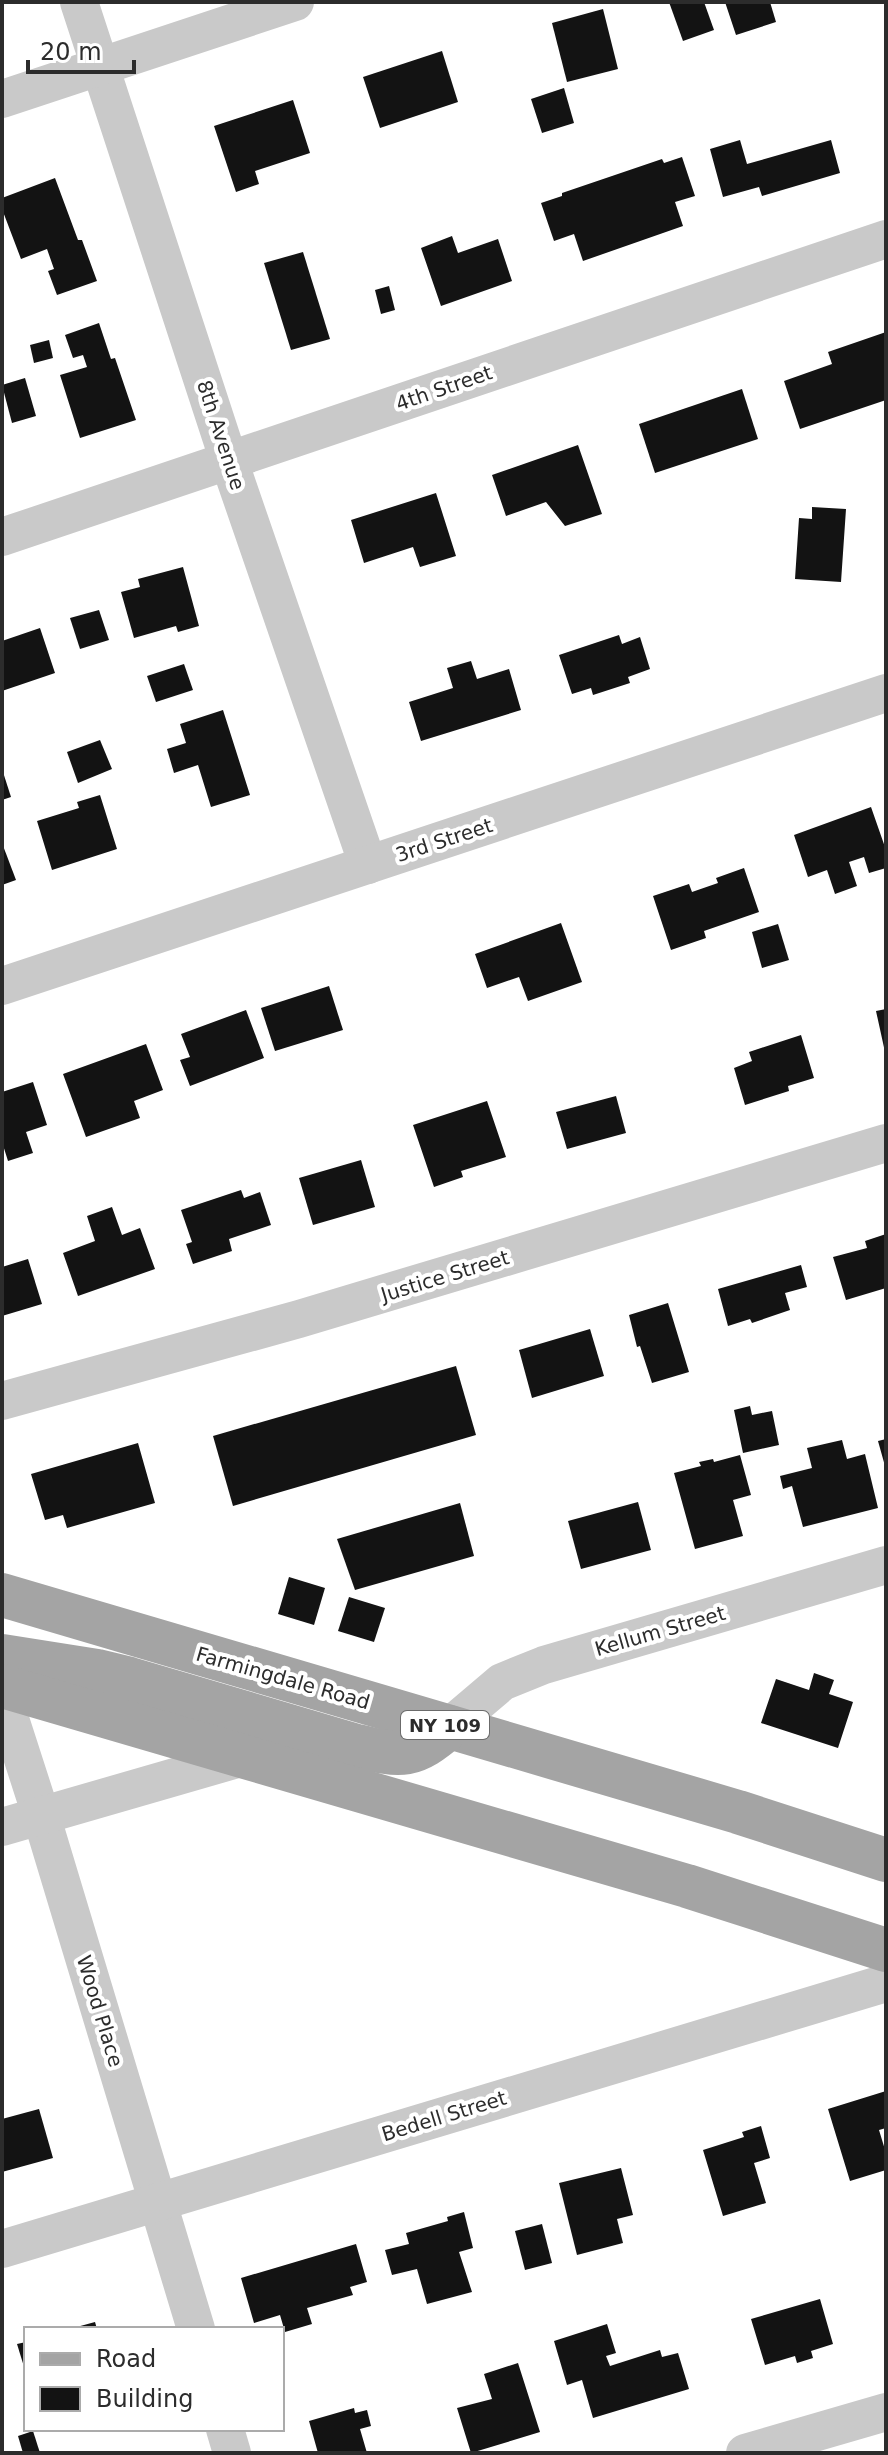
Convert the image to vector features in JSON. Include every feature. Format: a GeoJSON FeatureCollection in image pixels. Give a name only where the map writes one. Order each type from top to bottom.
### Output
{"type":"FeatureCollection","features":[{"type":"Feature","properties":{"kind":"main road","name":"Farmingdale Road"},"geometry":{"type":"LineString","coordinates":[[2,1595],[738,1812],[886,1860]]}},
{"type":"Feature","properties":{"kind":"main road"},"geometry":{"type":"LineString","coordinates":[[2,1656],[130,1679],[384,1751],[418,1750],[449,1727]]}},
{"type":"Feature","properties":{"kind":"main road"},"geometry":{"type":"LineString","coordinates":[[2,1686],[687,1886],[886,1950]]}},
{"type":"Feature","properties":{"kind":"street","name":"8th Avenue"},"geometry":{"type":"LineString","coordinates":[[79,2],[229,461],[368,865]]}},
{"type":"Feature","properties":{"kind":"street"},"geometry":{"type":"LineString","coordinates":[[2,99],[295,2]]}},
{"type":"Feature","properties":{"kind":"street","name":"4th Street"},"geometry":{"type":"LineString","coordinates":[[2,537],[886,239]]}},
{"type":"Feature","properties":{"kind":"street","name":"3rd Street"},"geometry":{"type":"LineString","coordinates":[[2,986],[886,693]]}},
{"type":"Feature","properties":{"kind":"street","name":"Justice Street"},"geometry":{"type":"LineString","coordinates":[[2,1401],[299,1319],[886,1143]]}},
{"type":"Feature","properties":{"kind":"street","name":"Kellum Street"},"geometry":{"type":"LineString","coordinates":[[449,1727],[502,1682],[544,1665],[886,1565]]}},
{"type":"Feature","properties":{"kind":"street","name":"Wood Place"},"geometry":{"type":"LineString","coordinates":[[2,1694],[195,2327]]}},
{"type":"Feature","properties":{"kind":"street"},"geometry":{"type":"LineString","coordinates":[[2,1827],[244,1757]]}},
{"type":"Feature","properties":{"kind":"street","name":"Bedell Street"},"geometry":{"type":"LineString","coordinates":[[2,2249],[886,1983]]}},
{"type":"Feature","properties":{"kind":"street"},"geometry":{"type":"LineString","coordinates":[[745,2453],[886,2412]]}},
{"type":"Feature","properties":{"kind":"street"},"geometry":{"type":"LineString","coordinates":[[226,2431],[232,2453]]}},
{"type":"Feature","properties":{"kind":"building"},"geometry":{"type":"Polygon","coordinates":[[[669,2],[704,2],[714,30],[683,41],[669,2]]]}},
{"type":"Feature","properties":{"kind":"building"},"geometry":{"type":"Polygon","coordinates":[[[725,2],[770,2],[776,22],[736,35],[725,2]]]}},
{"type":"Feature","properties":{"kind":"building"},"geometry":{"type":"Polygon","coordinates":[[[603,9],[618,69],[567,82],[552,23],[603,9]]]}},
{"type":"Feature","properties":{"kind":"building"},"geometry":{"type":"Polygon","coordinates":[[[442,51],[458,102],[380,128],[363,77],[442,51]]]}},
{"type":"Feature","properties":{"kind":"building"},"geometry":{"type":"Polygon","coordinates":[[[564,88],[574,123],[542,133],[531,99],[564,88]]]}},
{"type":"Feature","properties":{"kind":"building"},"geometry":{"type":"Polygon","coordinates":[[[293,100],[310,153],[255,171],[259,184],[236,192],[214,126],[293,100]]]}},
{"type":"Feature","properties":{"kind":"building"},"geometry":{"type":"Polygon","coordinates":[[[740,140],[747,164],[831,140],[840,173],[762,196],[759,187],[723,197],[710,149],[740,140]]]}},
{"type":"Feature","properties":{"kind":"building"},"geometry":{"type":"Polygon","coordinates":[[[682,157],[695,196],[675,202],[683,226],[583,261],[574,234],[554,241],[541,203],[662,159],[664,163],[682,157]]]}},
{"type":"Feature","properties":{"kind":"building"},"geometry":{"type":"Polygon","coordinates":[[[55,178],[97,281],[57,295],[48,271],[54,269],[47,249],[21,259],[2,209],[2,198],[55,178]]]}},
{"type":"Feature","properties":{"kind":"building"},"geometry":{"type":"Polygon","coordinates":[[[452,236],[458,253],[498,239],[512,281],[441,306],[421,248],[452,236]]]}},
{"type":"Feature","properties":{"kind":"building"},"geometry":{"type":"Polygon","coordinates":[[[303,252],[330,339],[291,350],[264,263],[303,252]]]}},
{"type":"Feature","properties":{"kind":"building"},"geometry":{"type":"Polygon","coordinates":[[[389,286],[395,310],[381,314],[375,290],[389,286]]]}},
{"type":"Feature","properties":{"kind":"building"},"geometry":{"type":"Polygon","coordinates":[[[99,323],[111,359],[115,358],[136,420],[80,438],[60,375],[87,367],[83,355],[73,358],[65,335],[99,323]]]}},
{"type":"Feature","properties":{"kind":"building"},"geometry":{"type":"Polygon","coordinates":[[[886,332],[886,400],[800,429],[784,381],[832,364],[828,352],[886,332]]]}},
{"type":"Feature","properties":{"kind":"building"},"geometry":{"type":"Polygon","coordinates":[[[49,340],[53,358],[34,363],[30,345],[49,340]]]}},
{"type":"Feature","properties":{"kind":"building"},"geometry":{"type":"Polygon","coordinates":[[[25,378],[36,416],[12,423],[2,385],[25,378]]]}},
{"type":"Feature","properties":{"kind":"building"},"geometry":{"type":"Polygon","coordinates":[[[742,389],[758,439],[655,473],[639,424],[742,389]]]}},
{"type":"Feature","properties":{"kind":"building"},"geometry":{"type":"Polygon","coordinates":[[[578,445],[602,514],[565,526],[546,502],[506,516],[492,475],[578,445]]]}},
{"type":"Feature","properties":{"kind":"building"},"geometry":{"type":"Polygon","coordinates":[[[436,493],[456,556],[420,567],[413,547],[364,563],[351,520],[436,493]]]}},
{"type":"Feature","properties":{"kind":"building"},"geometry":{"type":"Polygon","coordinates":[[[812,507],[846,509],[841,582],[795,579],[799,518],[812,519],[812,507]]]}},
{"type":"Feature","properties":{"kind":"building"},"geometry":{"type":"Polygon","coordinates":[[[183,567],[199,626],[178,632],[176,626],[134,638],[121,592],[140,587],[138,579],[183,567]]]}},
{"type":"Feature","properties":{"kind":"building"},"geometry":{"type":"Polygon","coordinates":[[[99,610],[109,640],[80,649],[70,618],[99,610]]]}},
{"type":"Feature","properties":{"kind":"building"},"geometry":{"type":"Polygon","coordinates":[[[40,628],[55,673],[2,691],[2,641],[40,628]]]}},
{"type":"Feature","properties":{"kind":"building"},"geometry":{"type":"Polygon","coordinates":[[[619,635],[622,644],[640,637],[650,669],[628,677],[630,683],[593,695],[591,688],[572,694],[559,655],[619,635]]]}},
{"type":"Feature","properties":{"kind":"building"},"geometry":{"type":"Polygon","coordinates":[[[471,661],[477,679],[509,669],[521,710],[421,741],[409,702],[453,688],[447,668],[471,661]]]}},
{"type":"Feature","properties":{"kind":"building"},"geometry":{"type":"Polygon","coordinates":[[[184,664],[193,690],[156,702],[147,676],[184,664]]]}},
{"type":"Feature","properties":{"kind":"building"},"geometry":{"type":"Polygon","coordinates":[[[223,710],[250,795],[211,807],[198,765],[174,773],[167,749],[186,743],[180,724],[223,710]]]}},
{"type":"Feature","properties":{"kind":"building"},"geometry":{"type":"Polygon","coordinates":[[[100,740],[112,769],[78,783],[67,752],[100,740]]]}},
{"type":"Feature","properties":{"kind":"building"},"geometry":{"type":"Polygon","coordinates":[[[2,769],[11,797],[2,800],[2,769]]]}},
{"type":"Feature","properties":{"kind":"building"},"geometry":{"type":"Polygon","coordinates":[[[100,795],[117,849],[52,870],[37,821],[79,808],[77,802],[100,795]]]}},
{"type":"Feature","properties":{"kind":"building"},"geometry":{"type":"Polygon","coordinates":[[[871,807],[886,850],[886,868],[869,873],[864,857],[849,862],[857,886],[835,894],[827,870],[808,877],[794,835],[871,807]]]}},
{"type":"Feature","properties":{"kind":"building"},"geometry":{"type":"Polygon","coordinates":[[[2,843],[16,880],[2,885],[2,843]]]}},
{"type":"Feature","properties":{"kind":"building"},"geometry":{"type":"Polygon","coordinates":[[[744,868],[759,912],[704,931],[706,938],[671,950],[653,896],[689,884],[692,892],[718,883],[716,878],[744,868]]]}},
{"type":"Feature","properties":{"kind":"building"},"geometry":{"type":"Polygon","coordinates":[[[561,923],[582,982],[528,1001],[519,977],[487,988],[475,954],[561,923]]]}},
{"type":"Feature","properties":{"kind":"building"},"geometry":{"type":"Polygon","coordinates":[[[778,924],[789,960],[762,968],[752,932],[778,924]]]}},
{"type":"Feature","properties":{"kind":"building"},"geometry":{"type":"Polygon","coordinates":[[[329,986],[343,1030],[275,1051],[261,1008],[329,986]]]}},
{"type":"Feature","properties":{"kind":"building"},"geometry":{"type":"Polygon","coordinates":[[[886,1009],[886,1052],[885,1052],[876,1011],[886,1009]]]}},
{"type":"Feature","properties":{"kind":"building"},"geometry":{"type":"Polygon","coordinates":[[[246,1010],[264,1058],[190,1086],[180,1060],[190,1057],[181,1034],[246,1010]]]}},
{"type":"Feature","properties":{"kind":"building"},"geometry":{"type":"Polygon","coordinates":[[[801,1035],[814,1078],[788,1086],[789,1091],[745,1105],[734,1068],[752,1061],[749,1052],[801,1035]]]}},
{"type":"Feature","properties":{"kind":"building"},"geometry":{"type":"Polygon","coordinates":[[[146,1044],[163,1090],[134,1101],[140,1118],[86,1137],[63,1074],[146,1044]]]}},
{"type":"Feature","properties":{"kind":"building"},"geometry":{"type":"Polygon","coordinates":[[[33,1082],[47,1125],[26,1132],[33,1153],[8,1161],[2,1142],[2,1092],[33,1082]]]}},
{"type":"Feature","properties":{"kind":"building"},"geometry":{"type":"Polygon","coordinates":[[[616,1096],[626,1133],[567,1149],[556,1112],[616,1096]]]}},
{"type":"Feature","properties":{"kind":"building"},"geometry":{"type":"Polygon","coordinates":[[[487,1101],[506,1157],[461,1171],[463,1177],[434,1187],[413,1125],[487,1101]]]}},
{"type":"Feature","properties":{"kind":"building"},"geometry":{"type":"Polygon","coordinates":[[[361,1160],[375,1207],[313,1225],[299,1178],[361,1160]]]}},
{"type":"Feature","properties":{"kind":"building"},"geometry":{"type":"Polygon","coordinates":[[[241,1190],[244,1198],[260,1192],[271,1225],[229,1239],[232,1251],[193,1264],[186,1244],[192,1242],[181,1210],[241,1190]]]}},
{"type":"Feature","properties":{"kind":"building"},"geometry":{"type":"Polygon","coordinates":[[[112,1207],[122,1235],[140,1228],[155,1269],[78,1296],[63,1253],[95,1241],[87,1216],[112,1207]]]}},
{"type":"Feature","properties":{"kind":"building"},"geometry":{"type":"Polygon","coordinates":[[[886,1234],[886,1288],[846,1300],[833,1257],[867,1248],[865,1241],[886,1234]]]}},
{"type":"Feature","properties":{"kind":"building"},"geometry":{"type":"Polygon","coordinates":[[[28,1259],[42,1304],[2,1316],[2,1267],[28,1259]]]}},
{"type":"Feature","properties":{"kind":"building"},"geometry":{"type":"Polygon","coordinates":[[[801,1265],[807,1287],[785,1293],[790,1310],[752,1323],[750,1319],[728,1326],[718,1289],[801,1265]]]}},
{"type":"Feature","properties":{"kind":"building"},"geometry":{"type":"Polygon","coordinates":[[[668,1303],[689,1372],[652,1383],[640,1346],[637,1347],[629,1315],[668,1303]]]}},
{"type":"Feature","properties":{"kind":"building"},"geometry":{"type":"Polygon","coordinates":[[[590,1329],[604,1376],[532,1398],[519,1350],[590,1329]]]}},
{"type":"Feature","properties":{"kind":"building"},"geometry":{"type":"Polygon","coordinates":[[[456,1366],[476,1435],[233,1506],[213,1436],[456,1366]]]}},
{"type":"Feature","properties":{"kind":"building"},"geometry":{"type":"Polygon","coordinates":[[[750,1406],[752,1415],[772,1411],[779,1445],[743,1453],[734,1410],[750,1406]]]}},
{"type":"Feature","properties":{"kind":"building"},"geometry":{"type":"Polygon","coordinates":[[[886,1439],[886,1466],[885,1466],[878,1441],[886,1439]]]}},
{"type":"Feature","properties":{"kind":"building"},"geometry":{"type":"Polygon","coordinates":[[[842,1440],[847,1459],[865,1454],[878,1508],[803,1527],[792,1486],[783,1489],[780,1476],[812,1468],[807,1448],[842,1440]]]}},
{"type":"Feature","properties":{"kind":"building"},"geometry":{"type":"Polygon","coordinates":[[[138,1443],[155,1503],[67,1528],[63,1515],[45,1520],[31,1474],[138,1443]]]}},
{"type":"Feature","properties":{"kind":"building"},"geometry":{"type":"Polygon","coordinates":[[[740,1455],[751,1495],[733,1500],[743,1536],[695,1549],[674,1473],[701,1466],[699,1462],[713,1459],[714,1462],[740,1455]]]}},
{"type":"Feature","properties":{"kind":"building"},"geometry":{"type":"Polygon","coordinates":[[[638,1502],[651,1550],[581,1569],[568,1521],[638,1502]]]}},
{"type":"Feature","properties":{"kind":"building"},"geometry":{"type":"Polygon","coordinates":[[[460,1503],[474,1556],[355,1590],[337,1539],[460,1503]]]}},
{"type":"Feature","properties":{"kind":"building"},"geometry":{"type":"Polygon","coordinates":[[[289,1577],[325,1588],[314,1625],[278,1614],[289,1577]]]}},
{"type":"Feature","properties":{"kind":"building"},"geometry":{"type":"Polygon","coordinates":[[[349,1597],[385,1608],[374,1642],[338,1631],[349,1597]]]}},
{"type":"Feature","properties":{"kind":"building"},"geometry":{"type":"Polygon","coordinates":[[[814,1673],[834,1680],[829,1694],[853,1702],[838,1748],[761,1723],[776,1679],[809,1690],[814,1673]]]}},
{"type":"Feature","properties":{"kind":"building"},"geometry":{"type":"Polygon","coordinates":[[[886,2091],[886,2128],[879,2130],[886,2153],[886,2170],[850,2181],[828,2109],[886,2091]]]}},
{"type":"Feature","properties":{"kind":"building"},"geometry":{"type":"Polygon","coordinates":[[[39,2109],[53,2158],[2,2172],[2,2119],[39,2109]]]}},
{"type":"Feature","properties":{"kind":"building"},"geometry":{"type":"Polygon","coordinates":[[[761,2126],[770,2158],[754,2163],[766,2203],[723,2216],[703,2150],[744,2137],[742,2132],[761,2126]]]}},
{"type":"Feature","properties":{"kind":"building"},"geometry":{"type":"Polygon","coordinates":[[[621,2168],[633,2215],[617,2219],[623,2243],[577,2255],[559,2183],[621,2168]]]}},
{"type":"Feature","properties":{"kind":"building"},"geometry":{"type":"Polygon","coordinates":[[[464,2212],[473,2248],[459,2252],[472,2292],[427,2304],[417,2269],[392,2275],[385,2250],[409,2244],[406,2233],[448,2221],[447,2217],[464,2212]]]}},
{"type":"Feature","properties":{"kind":"building"},"geometry":{"type":"Polygon","coordinates":[[[542,2224],[552,2263],[525,2270],[515,2231],[542,2224]]]}},
{"type":"Feature","properties":{"kind":"building"},"geometry":{"type":"Polygon","coordinates":[[[356,2244],[367,2282],[350,2287],[353,2295],[307,2308],[312,2324],[285,2332],[280,2315],[254,2323],[241,2278],[356,2244]]]}},
{"type":"Feature","properties":{"kind":"building"},"geometry":{"type":"Polygon","coordinates":[[[820,2299],[833,2344],[811,2351],[813,2358],[797,2363],[795,2356],[765,2365],[751,2319],[820,2299]]]}},
{"type":"Feature","properties":{"kind":"building"},"geometry":{"type":"Polygon","coordinates":[[[95,2322],[96,2327],[77,2327],[95,2322]]]}},
{"type":"Feature","properties":{"kind":"building"},"geometry":{"type":"Polygon","coordinates":[[[607,2324],[616,2353],[606,2356],[610,2366],[660,2350],[662,2357],[678,2353],[689,2389],[593,2418],[582,2380],[567,2385],[554,2341],[607,2324]]]}},
{"type":"Feature","properties":{"kind":"building"},"geometry":{"type":"Polygon","coordinates":[[[24,2342],[24,2367],[17,2344],[24,2342]]]}},
{"type":"Feature","properties":{"kind":"building"},"geometry":{"type":"Polygon","coordinates":[[[518,2363],[540,2432],[471,2453],[457,2408],[492,2399],[484,2374],[518,2363]]]}},
{"type":"Feature","properties":{"kind":"building"},"geometry":{"type":"Polygon","coordinates":[[[354,2408],[355,2413],[367,2410],[371,2426],[360,2429],[367,2453],[318,2453],[309,2421],[354,2408]]]}},
{"type":"Feature","properties":{"kind":"building"},"geometry":{"type":"Polygon","coordinates":[[[33,2431],[40,2453],[23,2453],[18,2436],[33,2431]]]}}]}
